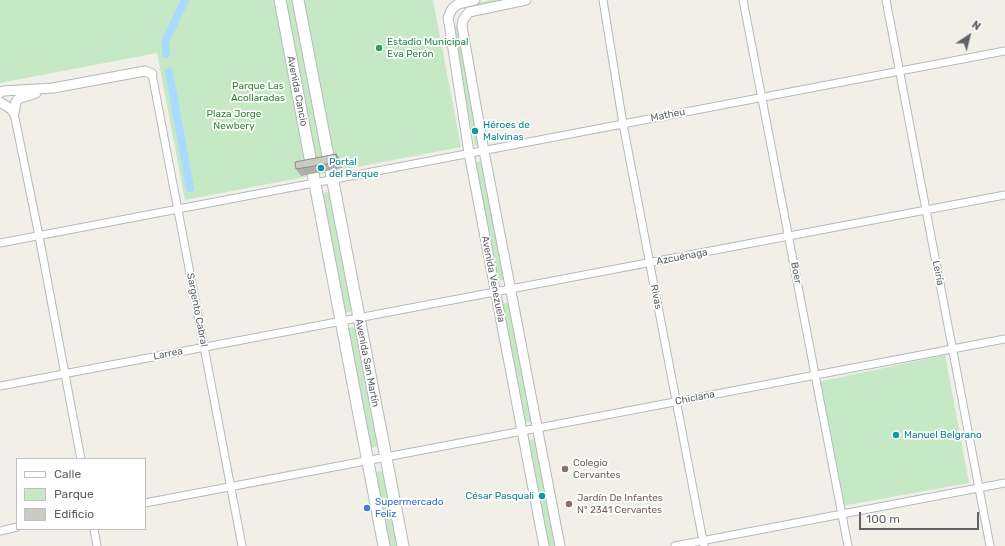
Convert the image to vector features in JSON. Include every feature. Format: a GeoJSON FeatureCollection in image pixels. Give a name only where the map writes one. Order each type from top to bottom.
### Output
{"type":"FeatureCollection","features":[{"type":"Feature","properties":{"kind":"main road","name":"Avenida Cancio"},"geometry":{"type":"LineString","coordinates":[[280,0],[315,183]]}},
{"type":"Feature","properties":{"kind":"main road","name":"Avenida Cancio"},"geometry":{"type":"LineString","coordinates":[[298,0],[332,180]]}},
{"type":"Feature","properties":{"kind":"main road","name":"Avenida San Martín"},"geometry":{"type":"LineString","coordinates":[[332,180],[403,546]]}},
{"type":"Feature","properties":{"kind":"main road","name":"Avenida San Martín"},"geometry":{"type":"LineString","coordinates":[[315,183],[384,546]]}},
{"type":"Feature","properties":{"kind":"street"},"geometry":{"type":"LineString","coordinates":[[475,0],[458,4],[452,9],[465,16],[473,10],[526,0]]}},
{"type":"Feature","properties":{"kind":"street","name":"Rivas"},"geometry":{"type":"LineString","coordinates":[[603,0],[623,124],[703,543]]}},
{"type":"Feature","properties":{"kind":"street","name":"Boer"},"geometry":{"type":"LineString","coordinates":[[743,0],[848,546]]}},
{"type":"Feature","properties":{"kind":"street","name":"Leiría"},"geometry":{"type":"LineString","coordinates":[[886,0],[990,546]]}},
{"type":"Feature","properties":{"kind":"street","name":"Avenida Venezuela"},"geometry":{"type":"LineString","coordinates":[[452,9],[448,18],[469,154],[544,546]]}},
{"type":"Feature","properties":{"kind":"street","name":"Avenida Venezuela"},"geometry":{"type":"LineString","coordinates":[[465,16],[462,26],[484,151],[560,546]]}},
{"type":"Feature","properties":{"kind":"street","name":"Matheu"},"geometry":{"type":"LineString","coordinates":[[0,243],[1005,51]]}},
{"type":"Feature","properties":{"kind":"street"},"geometry":{"type":"LineString","coordinates":[[81,458],[14,113],[16,102],[18,99],[53,88],[145,71],[152,74]]}},
{"type":"Feature","properties":{"kind":"street","name":"Sargento Cabral"},"geometry":{"type":"LineString","coordinates":[[152,74],[242,546]]}},
{"type":"Feature","properties":{"kind":"street"},"geometry":{"type":"LineString","coordinates":[[0,93],[3,91],[53,88]]}},
{"type":"Feature","properties":{"kind":"street"},"geometry":{"type":"LineString","coordinates":[[0,102],[11,109],[14,113]]}},
{"type":"Feature","properties":{"kind":"street","name":"Azcuénaga"},"geometry":{"type":"LineString","coordinates":[[359,318],[1005,195]]}},
{"type":"Feature","properties":{"kind":"street","name":"Larrea"},"geometry":{"type":"LineString","coordinates":[[0,386],[359,318]]}},
{"type":"Feature","properties":{"kind":"street","name":"Chiclana"},"geometry":{"type":"LineString","coordinates":[[146,503],[1005,339]]}},
{"type":"Feature","properties":{"kind":"street"},"geometry":{"type":"LineString","coordinates":[[675,546],[703,543],[842,514],[1005,483]]}},
{"type":"Feature","properties":{"kind":"street"},"geometry":{"type":"LineString","coordinates":[[0,531],[16,527]]}},
{"type":"Feature","properties":{"kind":"street"},"geometry":{"type":"LineString","coordinates":[[94,530],[98,546]]}},
{"type":"Feature","properties":{"kind":"green space","name":"Parque Las Acollaradas"},"geometry":{"type":"Polygon","coordinates":[[[0,0],[433,0],[461,147],[185,200],[157,53],[0,83],[0,0]]]}},
{"type":"Feature","properties":{"kind":"green space"},"geometry":{"type":"Polygon","coordinates":[[[492,0],[505,0],[462,9],[461,6],[492,0]]]}},
{"type":"Feature","properties":{"kind":"green space"},"geometry":{"type":"Polygon","coordinates":[[[459,25],[482,144],[475,146],[451,26],[459,25]]]}},
{"type":"Feature","properties":{"kind":"green space"},"geometry":{"type":"Polygon","coordinates":[[[482,161],[506,280],[498,281],[475,162],[482,161]]]}},
{"type":"Feature","properties":{"kind":"green space"},"geometry":{"type":"Polygon","coordinates":[[[329,192],[352,311],[345,313],[321,193],[329,192]]]}},
{"type":"Feature","properties":{"kind":"green space"},"geometry":{"type":"Polygon","coordinates":[[[509,302],[533,421],[526,423],[502,304],[509,302]]]}},
{"type":"Feature","properties":{"kind":"green space"},"geometry":{"type":"Polygon","coordinates":[[[355,327],[379,446],[371,448],[348,328],[355,327]]]}},
{"type":"Feature","properties":{"kind":"green space"},"geometry":{"type":"Polygon","coordinates":[[[945,355],[969,483],[842,506],[818,382],[945,355]]]}},
{"type":"Feature","properties":{"kind":"green space"},"geometry":{"type":"Polygon","coordinates":[[[535,439],[556,546],[549,546],[528,440],[535,439]]]}},
{"type":"Feature","properties":{"kind":"green space"},"geometry":{"type":"Polygon","coordinates":[[[383,471],[398,546],[390,546],[376,472],[383,471]]]}},
{"type":"Feature","properties":{"kind":"building"},"geometry":{"type":"Polygon","coordinates":[[[336,154],[338,162],[296,169],[295,162],[336,154]]]}},
{"type":"Feature","properties":{"kind":"waterway"},"geometry":{"type":"LineString","coordinates":[[166,54],[165,42],[185,0]]}},
{"type":"Feature","properties":{"kind":"waterway"},"geometry":{"type":"LineString","coordinates":[[169,72],[190,188]]}},
{"type":"Feature","properties":{"kind":"place","name":"Estadio Municipal Eva Perón"},"geometry":{"type":"Point","coordinates":[379,48]}},
{"type":"Feature","properties":{"kind":"place","name":"Héroes de Malvinas"},"geometry":{"type":"Point","coordinates":[475,131]}},
{"type":"Feature","properties":{"kind":"place","name":"Portal del Parque"},"geometry":{"type":"Point","coordinates":[321,168]}},
{"type":"Feature","properties":{"kind":"place","name":"Manuel Belgrano"},"geometry":{"type":"Point","coordinates":[896,435]}},
{"type":"Feature","properties":{"kind":"place","name":"Colegio Cervantes"},"geometry":{"type":"Point","coordinates":[565,469]}},
{"type":"Feature","properties":{"kind":"place","name":"César Pasquali"},"geometry":{"type":"Point","coordinates":[542,496]}},
{"type":"Feature","properties":{"kind":"place","name":"Jardín De Infantes Nº 2341 Cervantes"},"geometry":{"type":"Point","coordinates":[569,504]}},
{"type":"Feature","properties":{"kind":"place","name":"Supermercado Feliz"},"geometry":{"type":"Point","coordinates":[367,508]}},
{"type":"Feature","properties":{"kind":"park label","name":"Plaza Jorge Newbery"},"geometry":{"type":"Point","coordinates":[234,120]}}]}
